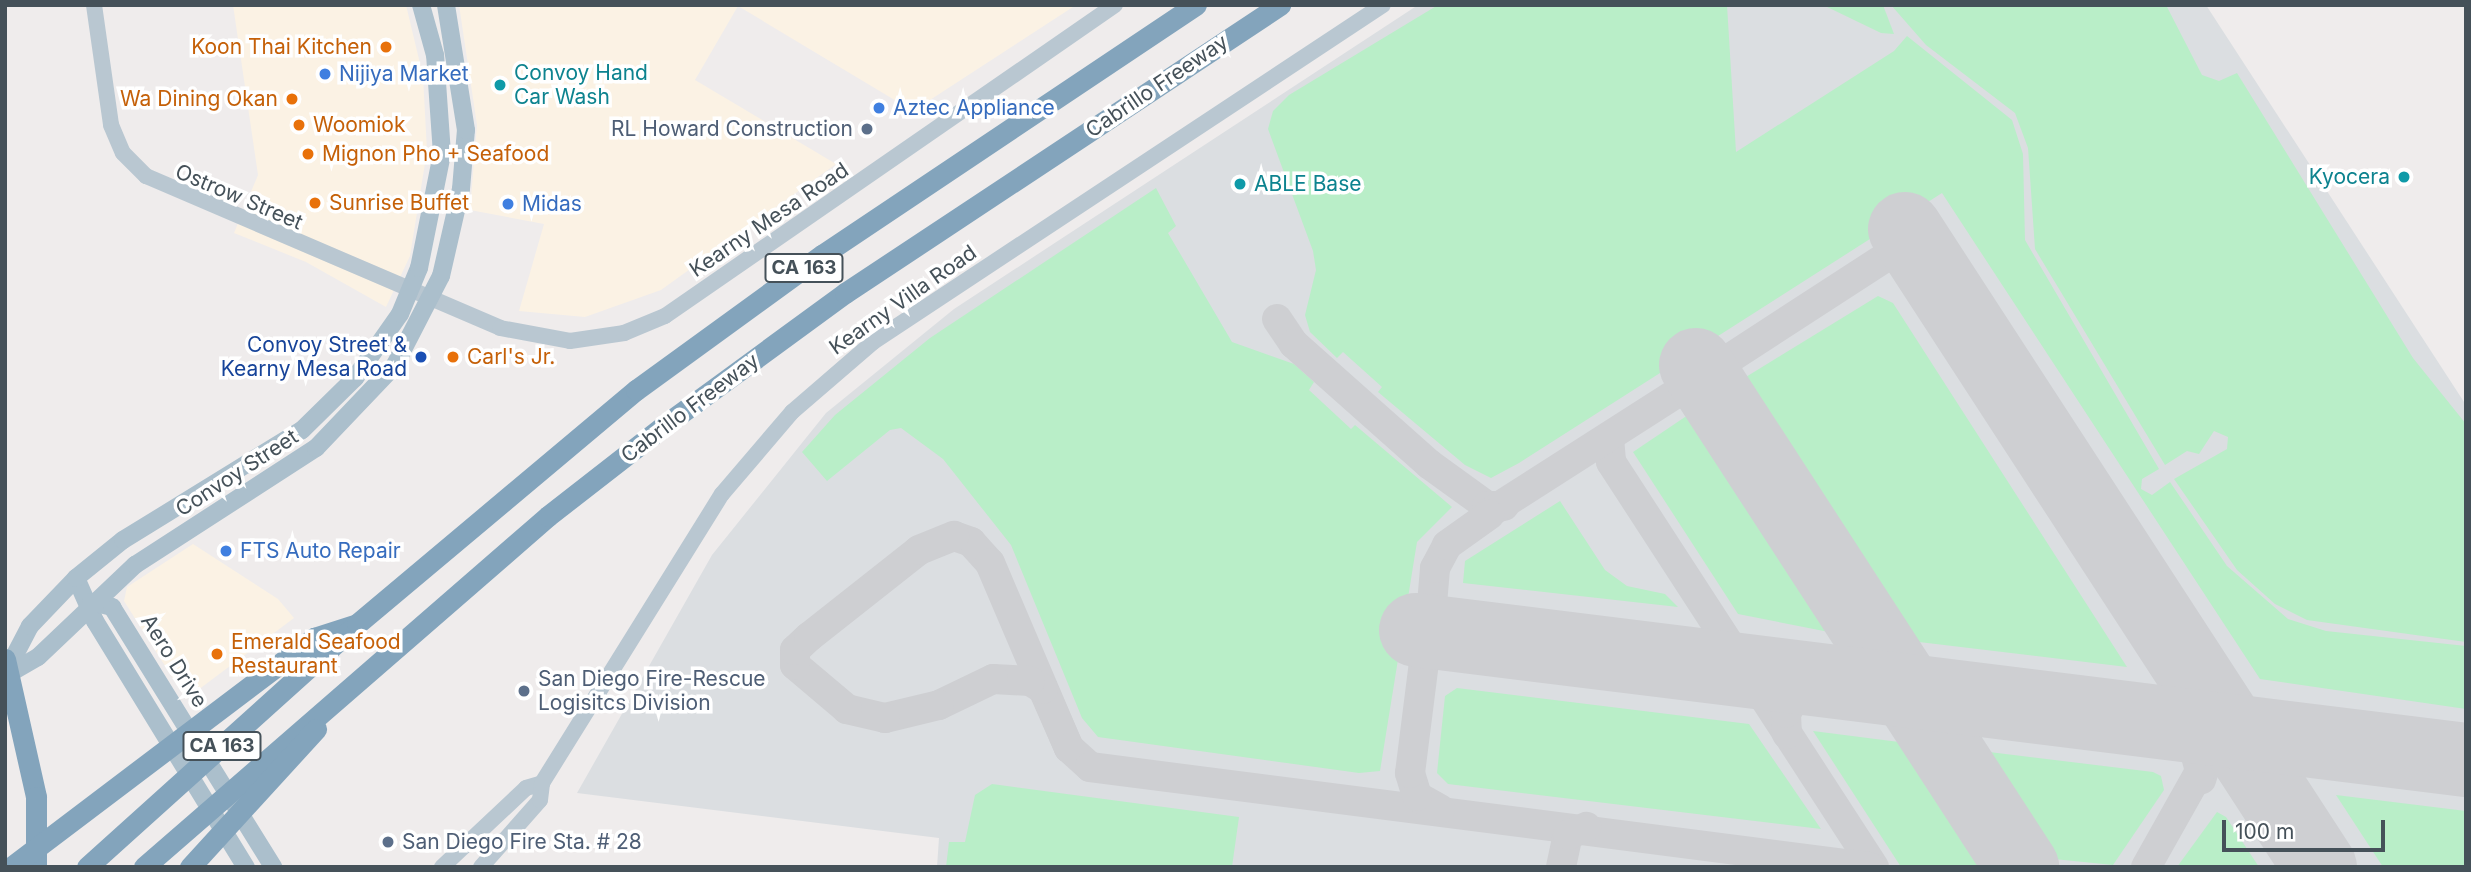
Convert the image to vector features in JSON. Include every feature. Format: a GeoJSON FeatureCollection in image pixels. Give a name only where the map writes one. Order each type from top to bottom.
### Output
{"type":"FeatureCollection","features":[{"type":"Feature","properties":{"kind":"highway","name":"CA 163"},"geometry":{"type":"LineString","coordinates":[[87,867],[357,624],[646,383],[834,248],[1196,5]]}},
{"type":"Feature","properties":{"kind":"highway","name":"Cabrillo Freeway"},"geometry":{"type":"LineString","coordinates":[[144,867],[548,516],[666,424],[845,293],[1280,5]]}},
{"type":"Feature","properties":{"kind":"highway"},"geometry":{"type":"LineString","coordinates":[[21,865],[314,638],[357,624]]}},
{"type":"Feature","properties":{"kind":"highway"},"geometry":{"type":"LineString","coordinates":[[5,659],[36,797],[21,865]]}},
{"type":"Feature","properties":{"kind":"highway"},"geometry":{"type":"LineString","coordinates":[[190,867],[306,744],[329,706]]}},
{"type":"Feature","properties":{"kind":"main road","name":"Ostrow Street"},"geometry":{"type":"LineString","coordinates":[[94,5],[111,125],[123,153],[146,176],[409,292]]}},
{"type":"Feature","properties":{"kind":"main road","name":"Convoy Street"},"geometry":{"type":"LineString","coordinates":[[5,675],[30,626],[76,578],[123,540],[302,430],[376,352],[409,292],[432,219],[444,131],[435,55],[421,5]]}},
{"type":"Feature","properties":{"kind":"main road","name":"Convoy Street"},"geometry":{"type":"LineString","coordinates":[[5,675],[38,657],[91,602],[135,565],[316,448],[395,365],[430,301],[455,223],[466,150],[459,61],[446,5]]}},
{"type":"Feature","properties":{"kind":"main road"},"geometry":{"type":"LineString","coordinates":[[1096,18],[1108,5]]}},
{"type":"Feature","properties":{"kind":"main road","name":"Kearny Mesa Road"},"geometry":{"type":"LineString","coordinates":[[409,292],[513,333],[570,341],[624,333],[665,316],[1115,5]]}},
{"type":"Feature","properties":{"kind":"main road","name":"Kearny Villa Road"},"geometry":{"type":"LineString","coordinates":[[481,867],[540,800],[542,783],[722,495],[810,395],[873,342],[1383,5]]}},
{"type":"Feature","properties":{"kind":"main road","name":"Aero Drive"},"geometry":{"type":"LineString","coordinates":[[76,578],[91,602],[95,621],[246,867]]}},
{"type":"Feature","properties":{"kind":"main road","name":"Aero Drive"},"geometry":{"type":"LineString","coordinates":[[91,602],[113,607],[273,867]]}},
{"type":"Feature","properties":{"kind":"main road","name":"Kearny Villa Road"},"geometry":{"type":"LineString","coordinates":[[442,867],[526,788],[542,783]]}},
{"type":"Feature","properties":{"kind":"shaded area"},"geometry":{"type":"Polygon","coordinates":[[[233,5],[406,5],[423,76],[427,151],[410,256],[386,307],[306,262],[234,233],[258,175],[233,5]]]}},
{"type":"Feature","properties":{"kind":"shaded area"},"geometry":{"type":"Polygon","coordinates":[[[459,5],[1076,5],[913,111],[738,6],[695,80],[836,164],[661,290],[585,317],[519,311],[544,224],[470,210],[477,125],[459,5]]]}},
{"type":"Feature","properties":{"kind":"shaded area"},"geometry":{"type":"Polygon","coordinates":[[[1418,5],[2206,5],[2466,405],[2466,867],[937,867],[939,838],[577,793],[712,555],[826,413],[954,309],[1418,5]]]}},
{"type":"Feature","properties":{"kind":"shaded area"},"geometry":{"type":"Polygon","coordinates":[[[193,544],[278,599],[294,618],[186,699],[124,601],[127,587],[193,544]]]}},
{"type":"Feature","properties":{"kind":"green space"},"geometry":{"type":"Polygon","coordinates":[[[1438,5],[1727,5],[1736,152],[1894,51],[1907,36],[2012,120],[2023,154],[2025,240],[2159,469],[2142,479],[2141,489],[2152,495],[2170,482],[2227,566],[2288,619],[2326,631],[2466,646],[2466,709],[2260,679],[1942,193],[1519,463],[1491,478],[1465,465],[1378,392],[1382,387],[1343,352],[1337,358],[1310,332],[1305,315],[1316,270],[1313,251],[1268,129],[1273,111],[1289,95],[1438,5]]]}},
{"type":"Feature","properties":{"kind":"green space"},"geometry":{"type":"Polygon","coordinates":[[[1823,5],[1883,5],[1894,34],[1881,33],[1823,5]]]}},
{"type":"Feature","properties":{"kind":"green space"},"geometry":{"type":"Polygon","coordinates":[[[1891,5],[2166,5],[2202,75],[2219,81],[2237,73],[2413,358],[2466,424],[2466,642],[2307,620],[2275,604],[2237,570],[2174,479],[2227,449],[2228,437],[2214,431],[2199,454],[2187,451],[2165,465],[2035,249],[2028,148],[2015,113],[1926,45],[1891,5]]]}},
{"type":"Feature","properties":{"kind":"green space"},"geometry":{"type":"Polygon","coordinates":[[[1156,188],[1176,226],[1168,233],[1232,342],[1294,364],[1314,382],[1309,390],[1351,429],[1355,425],[1452,507],[1417,542],[1380,771],[1359,773],[1098,737],[1082,718],[1011,545],[943,459],[901,428],[890,430],[827,481],[802,452],[835,415],[930,338],[1156,188]]]}},
{"type":"Feature","properties":{"kind":"green space"},"geometry":{"type":"Polygon","coordinates":[[[1878,296],[1893,303],[2127,667],[1919,642],[1902,630],[1741,380],[1878,296]]]}},
{"type":"Feature","properties":{"kind":"green space"},"geometry":{"type":"Polygon","coordinates":[[[1685,417],[1697,419],[1831,619],[1834,633],[1738,614],[1633,452],[1685,417]]]}},
{"type":"Feature","properties":{"kind":"green space"},"geometry":{"type":"Polygon","coordinates":[[[1560,501],[1605,570],[1627,586],[1665,594],[1678,607],[1463,583],[1465,561],[1560,501]]]}},
{"type":"Feature","properties":{"kind":"green space"},"geometry":{"type":"Polygon","coordinates":[[[1457,688],[1749,724],[1821,829],[1448,784],[1437,773],[1445,696],[1457,688]]]}},
{"type":"Feature","properties":{"kind":"green space"},"geometry":{"type":"Polygon","coordinates":[[[1813,731],[1907,743],[1990,867],[1901,867],[1813,731]]]}},
{"type":"Feature","properties":{"kind":"green space"},"geometry":{"type":"Polygon","coordinates":[[[1981,751],[2153,772],[2161,776],[2164,790],[2113,865],[2054,859],[1981,751]]]}},
{"type":"Feature","properties":{"kind":"green space"},"geometry":{"type":"Polygon","coordinates":[[[992,784],[1239,817],[1232,867],[946,867],[949,842],[965,842],[975,795],[992,784]]]}},
{"type":"Feature","properties":{"kind":"green space"},"geometry":{"type":"Polygon","coordinates":[[[2336,795],[2466,811],[2466,867],[2383,867],[2336,795]]]}},
{"type":"Feature","properties":{"kind":"green space"},"geometry":{"type":"Polygon","coordinates":[[[2217,812],[2226,817],[2259,867],[2177,867],[2217,812]]]}},
{"type":"Feature","properties":{"kind":"taxiway"},"geometry":{"type":"LineString","coordinates":[[1716,394],[1714,374],[1721,364],[1912,240]]}},
{"type":"Feature","properties":{"kind":"taxiway"},"geometry":{"type":"LineString","coordinates":[[1277,319],[1294,344],[1429,464],[1487,506],[1504,506]]}},
{"type":"Feature","properties":{"kind":"taxiway"},"geometry":{"type":"LineString","coordinates":[[1489,513],[1692,383],[1716,394]]}},
{"type":"Feature","properties":{"kind":"taxiway"},"geometry":{"type":"LineString","coordinates":[[1609,438],[1611,462],[1874,867]]}},
{"type":"Feature","properties":{"kind":"taxiway"},"geometry":{"type":"LineString","coordinates":[[1440,809],[1417,796],[1410,773],[1425,654],[1435,641],[1459,636],[1443,630],[1431,616],[1435,568],[1447,545],[1489,515]]}},
{"type":"Feature","properties":{"kind":"taxiway"},"geometry":{"type":"LineString","coordinates":[[954,536],[971,542],[990,563],[1069,748],[1043,689],[1030,681],[993,679],[939,705],[885,718],[847,709],[795,665],[795,650],[809,637],[919,550],[954,536]]}},
{"type":"Feature","properties":{"kind":"taxiway"},"geometry":{"type":"LineString","coordinates":[[1787,734],[1786,713],[1799,692],[1832,682]]}},
{"type":"Feature","properties":{"kind":"taxiway"},"geometry":{"type":"LineString","coordinates":[[2200,682],[2217,729],[2201,780]]}},
{"type":"Feature","properties":{"kind":"taxiway"},"geometry":{"type":"LineString","coordinates":[[2146,867],[2200,771],[2193,744],[2164,723]]}},
{"type":"Feature","properties":{"kind":"taxiway"},"geometry":{"type":"LineString","coordinates":[[1069,748],[1090,767],[1870,867]]}},
{"type":"Feature","properties":{"kind":"taxiway"},"geometry":{"type":"LineString","coordinates":[[1561,867],[1568,835],[1586,827]]}},
{"type":"Feature","properties":{"kind":"taxiway"},"geometry":{"type":"LineString","coordinates":[[2310,852],[2315,867]]}},
{"type":"Feature","properties":{"kind":"runway"},"geometry":{"type":"LineString","coordinates":[[1905,229],[2320,867]]}},
{"type":"Feature","properties":{"kind":"runway"},"geometry":{"type":"LineString","coordinates":[[1696,365],[2022,867]]}},
{"type":"Feature","properties":{"kind":"runway"},"geometry":{"type":"LineString","coordinates":[[1416,630],[2466,760]]}},
{"type":"Feature","properties":{"kind":"place","name":"Koon Thai Kitchen"},"geometry":{"type":"Point","coordinates":[386,47]}},
{"type":"Feature","properties":{"kind":"place","name":"Nijiya Market"},"geometry":{"type":"Point","coordinates":[325,74]}},
{"type":"Feature","properties":{"kind":"place","name":"Convoy Hand Car Wash"},"geometry":{"type":"Point","coordinates":[500,85]}},
{"type":"Feature","properties":{"kind":"place","name":"Wa Dining Okan"},"geometry":{"type":"Point","coordinates":[292,99]}},
{"type":"Feature","properties":{"kind":"place","name":"Aztec Appliance"},"geometry":{"type":"Point","coordinates":[879,108]}},
{"type":"Feature","properties":{"kind":"place","name":"Woomiok"},"geometry":{"type":"Point","coordinates":[299,125]}},
{"type":"Feature","properties":{"kind":"place","name":"RL Howard Construction"},"geometry":{"type":"Point","coordinates":[867,129]}},
{"type":"Feature","properties":{"kind":"place","name":"Mignon Pho + Seafood"},"geometry":{"type":"Point","coordinates":[308,154]}},
{"type":"Feature","properties":{"kind":"place","name":"Kyocera"},"geometry":{"type":"Point","coordinates":[2404,177]}},
{"type":"Feature","properties":{"kind":"place","name":"ABLE Base"},"geometry":{"type":"Point","coordinates":[1240,184]}},
{"type":"Feature","properties":{"kind":"place","name":"Sunrise Buffet"},"geometry":{"type":"Point","coordinates":[315,203]}},
{"type":"Feature","properties":{"kind":"place","name":"Midas"},"geometry":{"type":"Point","coordinates":[508,204]}},
{"type":"Feature","properties":{"kind":"place","name":"Convoy Street & Kearny Mesa Road"},"geometry":{"type":"Point","coordinates":[421,357]}},
{"type":"Feature","properties":{"kind":"place","name":"Carl's Jr."},"geometry":{"type":"Point","coordinates":[453,357]}},
{"type":"Feature","properties":{"kind":"place","name":"FTS Auto Repair"},"geometry":{"type":"Point","coordinates":[226,551]}},
{"type":"Feature","properties":{"kind":"place","name":"Emerald Seafood Restaurant"},"geometry":{"type":"Point","coordinates":[217,654]}},
{"type":"Feature","properties":{"kind":"place","name":"San Diego Fire-Rescue Logisitcs Division"},"geometry":{"type":"Point","coordinates":[524,691]}},
{"type":"Feature","properties":{"kind":"place","name":"San Diego Fire Sta. # 28"},"geometry":{"type":"Point","coordinates":[388,842]}}]}
